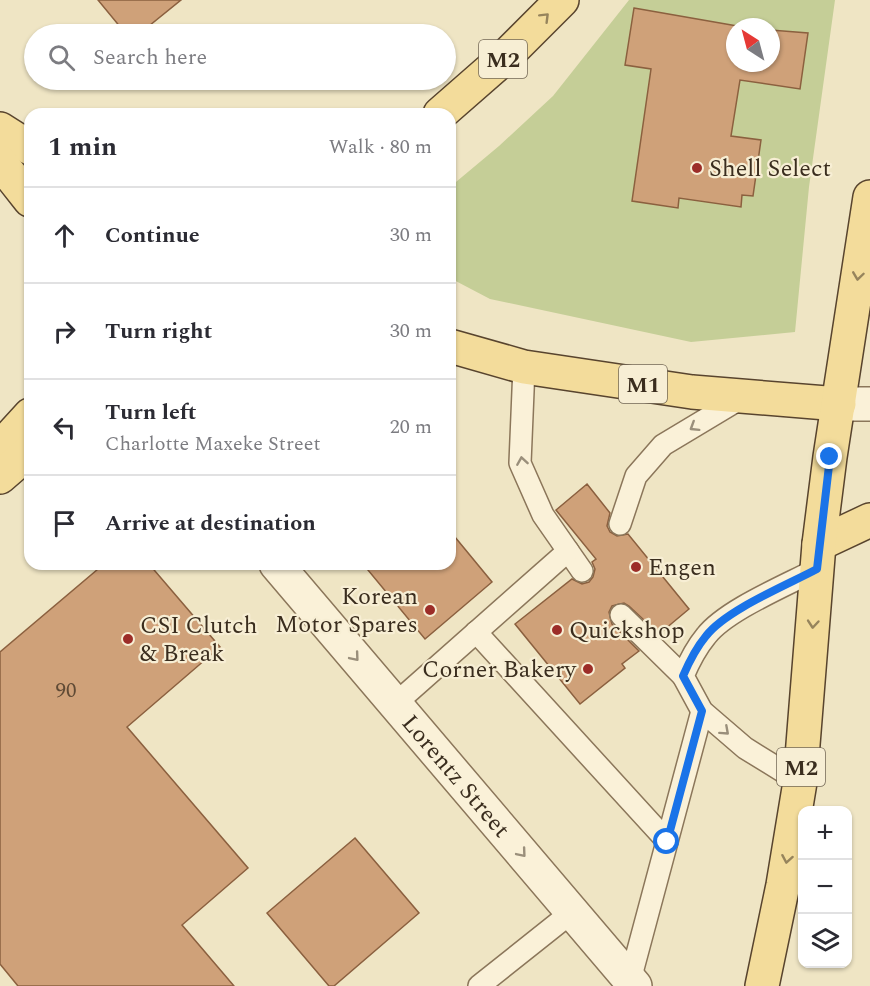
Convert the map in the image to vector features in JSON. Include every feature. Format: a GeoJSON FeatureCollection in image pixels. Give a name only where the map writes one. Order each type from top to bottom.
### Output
{"type":"FeatureCollection","features":[{"type":"Feature","properties":{"kind":"main road","name":"M2"},"geometry":{"type":"LineString","coordinates":[[447,108],[504,58],[562,0]]}},
{"type":"Feature","properties":{"kind":"main road"},"geometry":{"type":"LineString","coordinates":[[0,129],[24,144]]}},
{"type":"Feature","properties":{"kind":"main road"},"geometry":{"type":"LineString","coordinates":[[0,162],[24,193]]}},
{"type":"Feature","properties":{"kind":"main road","name":"M2"},"geometry":{"type":"LineString","coordinates":[[762,986],[783,885],[800,782],[818,556],[830,457],[855,404],[870,197]]}},
{"type":"Feature","properties":{"kind":"main road","name":"M1"},"geometry":{"type":"LineString","coordinates":[[456,348],[524,367],[692,392],[855,404]]}},
{"type":"Feature","properties":{"kind":"main road"},"geometry":{"type":"LineString","coordinates":[[8,468],[24,429]]}},
{"type":"Feature","properties":{"kind":"main road"},"geometry":{"type":"LineString","coordinates":[[8,468],[24,456]]}},
{"type":"Feature","properties":{"kind":"main road"},"geometry":{"type":"LineString","coordinates":[[818,556],[870,520]]}},
{"type":"Feature","properties":{"kind":"street","name":"Lorentz Street"},"geometry":{"type":"LineString","coordinates":[[281,570],[632,983]]}},
{"type":"Feature","properties":{"kind":"lane"},"geometry":{"type":"LineString","coordinates":[[524,367],[520,463],[543,515],[582,571]]}},
{"type":"Feature","properties":{"kind":"lane"},"geometry":{"type":"LineString","coordinates":[[620,524],[636,476],[663,446],[744,396]]}},
{"type":"Feature","properties":{"kind":"lane"},"geometry":{"type":"LineString","coordinates":[[395,704],[568,551]]}},
{"type":"Feature","properties":{"kind":"lane"},"geometry":{"type":"LineString","coordinates":[[683,676],[691,658],[707,634],[732,614],[818,556]]}},
{"type":"Feature","properties":{"kind":"lane"},"geometry":{"type":"LineString","coordinates":[[621,615],[683,676],[702,711],[745,748],[800,782]]}},
{"type":"Feature","properties":{"kind":"lane"},"geometry":{"type":"LineString","coordinates":[[476,632],[667,842]]}},
{"type":"Feature","properties":{"kind":"lane"},"geometry":{"type":"LineString","coordinates":[[632,983],[702,711]]}},
{"type":"Feature","properties":{"kind":"lane"},"geometry":{"type":"LineString","coordinates":[[479,986],[572,912]]}},
{"type":"Feature","properties":{"kind":"green space"},"geometry":{"type":"Polygon","coordinates":[[[629,0],[835,0],[809,187],[795,332],[691,342],[490,299],[456,281],[456,182],[553,96],[629,0]]]}},
{"type":"Feature","properties":{"kind":"building"},"geometry":{"type":"Polygon","coordinates":[[[98,0],[181,0],[151,24],[118,24],[98,0]]]}},
{"type":"Feature","properties":{"kind":"building"},"geometry":{"type":"Polygon","coordinates":[[[634,8],[726,24],[726,72],[780,72],[780,31],[808,33],[800,89],[740,80],[731,136],[761,140],[753,196],[742,195],[741,207],[679,198],[678,208],[632,201],[651,69],[625,65],[634,8]]]}},
{"type":"Feature","properties":{"kind":"building"},"geometry":{"type":"Polygon","coordinates":[[[587,484],[610,513],[607,526],[610,532],[617,536],[628,534],[689,609],[659,634],[624,603],[612,606],[609,612],[612,624],[639,651],[622,664],[625,668],[580,704],[515,624],[572,579],[582,584],[589,582],[593,577],[595,569],[592,562],[596,559],[556,510],[587,484]]]}},
{"type":"Feature","properties":{"kind":"building","name":"Korean Motor Spares"},"geometry":{"type":"Polygon","coordinates":[[[456,538],[492,582],[425,639],[368,570],[456,570],[456,538]]]}},
{"type":"Feature","properties":{"kind":"building"},"geometry":{"type":"Polygon","coordinates":[[[97,570],[154,570],[220,647],[127,727],[248,868],[182,925],[234,986],[18,986],[0,964],[0,652],[97,570]]]}},
{"type":"Feature","properties":{"kind":"building"},"geometry":{"type":"Polygon","coordinates":[[[355,838],[419,913],[334,986],[329,986],[267,913],[355,838]]]}},
{"type":"Feature","properties":{"kind":"place","name":"Shell Select"},"geometry":{"type":"Point","coordinates":[697,168]}},
{"type":"Feature","properties":{"kind":"place","name":"Engen"},"geometry":{"type":"Point","coordinates":[636,567]}},
{"type":"Feature","properties":{"kind":"place","name":"Korean Motor Spares"},"geometry":{"type":"Point","coordinates":[430,610]}},
{"type":"Feature","properties":{"kind":"place","name":"Quickshop"},"geometry":{"type":"Point","coordinates":[557,630]}},
{"type":"Feature","properties":{"kind":"place","name":"CSI Clutch & Break"},"geometry":{"type":"Point","coordinates":[128,639]}},
{"type":"Feature","properties":{"kind":"place","name":"Corner Bakery"},"geometry":{"type":"Point","coordinates":[588,669]}},
{"type":"Feature","properties":{"kind":"route"},"geometry":{"type":"LineString","coordinates":[[667,842],[702,711],[683,676],[691,658],[707,634],[732,614],[817,569],[830,457]]}}]}
